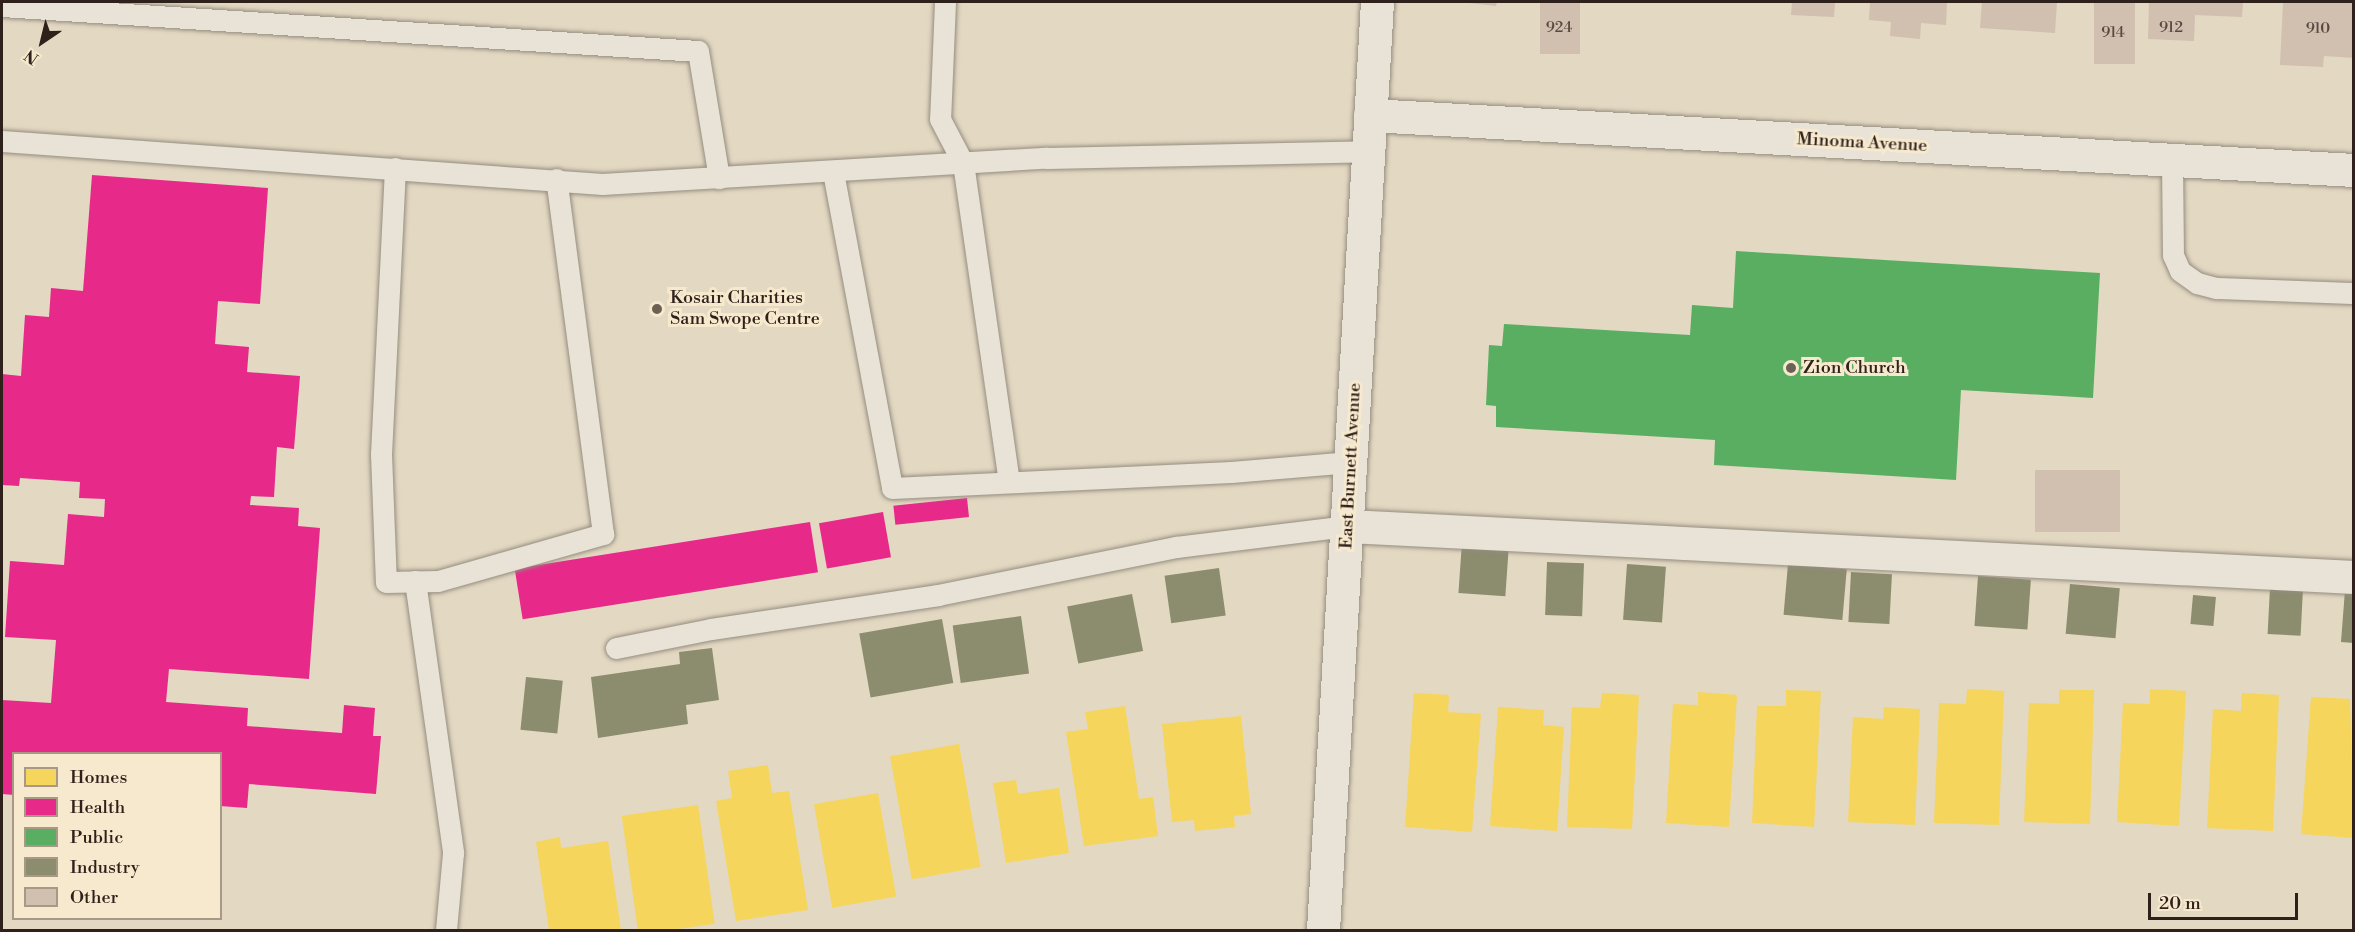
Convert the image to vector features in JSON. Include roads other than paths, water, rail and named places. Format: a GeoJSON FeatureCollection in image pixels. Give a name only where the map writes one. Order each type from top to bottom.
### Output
{"type":"FeatureCollection","features":[{"type":"Feature","properties":{"kind":"street","name":"East Burnett Avenue"},"geometry":{"type":"LineString","coordinates":[[1323,930],[1377,2]]}},
{"type":"Feature","properties":{"kind":"street","name":"Minoma Avenue"},"geometry":{"type":"LineString","coordinates":[[1370,115],[2354,170]]}},
{"type":"Feature","properties":{"kind":"street"},"geometry":{"type":"LineString","coordinates":[[1348,526],[2354,577]]}},
{"type":"Feature","properties":{"kind":"lane"},"geometry":{"type":"LineString","coordinates":[[945,2],[940,119],[963,163],[1009,482]]}},
{"type":"Feature","properties":{"kind":"lane"},"geometry":{"type":"LineString","coordinates":[[2,6],[698,51],[718,178]]}},
{"type":"Feature","properties":{"kind":"lane"},"geometry":{"type":"LineString","coordinates":[[2,141],[603,184],[963,163],[1287,150],[1369,151]]}},
{"type":"Feature","properties":{"kind":"lane"},"geometry":{"type":"LineString","coordinates":[[2172,160],[2173,255],[2180,271],[2197,283],[2216,288],[2354,293]]}},
{"type":"Feature","properties":{"kind":"lane"},"geometry":{"type":"LineString","coordinates":[[394,168],[381,454],[386,582],[438,582],[603,534],[556,179]]}},
{"type":"Feature","properties":{"kind":"lane"},"geometry":{"type":"LineString","coordinates":[[833,172],[892,488],[1351,462]]}},
{"type":"Feature","properties":{"kind":"lane"},"geometry":{"type":"LineString","coordinates":[[616,648],[711,629],[938,595],[1176,547],[1348,526]]}},
{"type":"Feature","properties":{"kind":"lane"},"geometry":{"type":"LineString","coordinates":[[405,581],[453,853],[447,930]]}},
{"type":"Feature","properties":{"kind":"place","name":"Kosair Charities Sam Swope Centre"},"geometry":{"type":"Point","coordinates":[657,309]}},
{"type":"Feature","properties":{"kind":"place","name":"Zion Church"},"geometry":{"type":"Point","coordinates":[1791,368]}}]}
